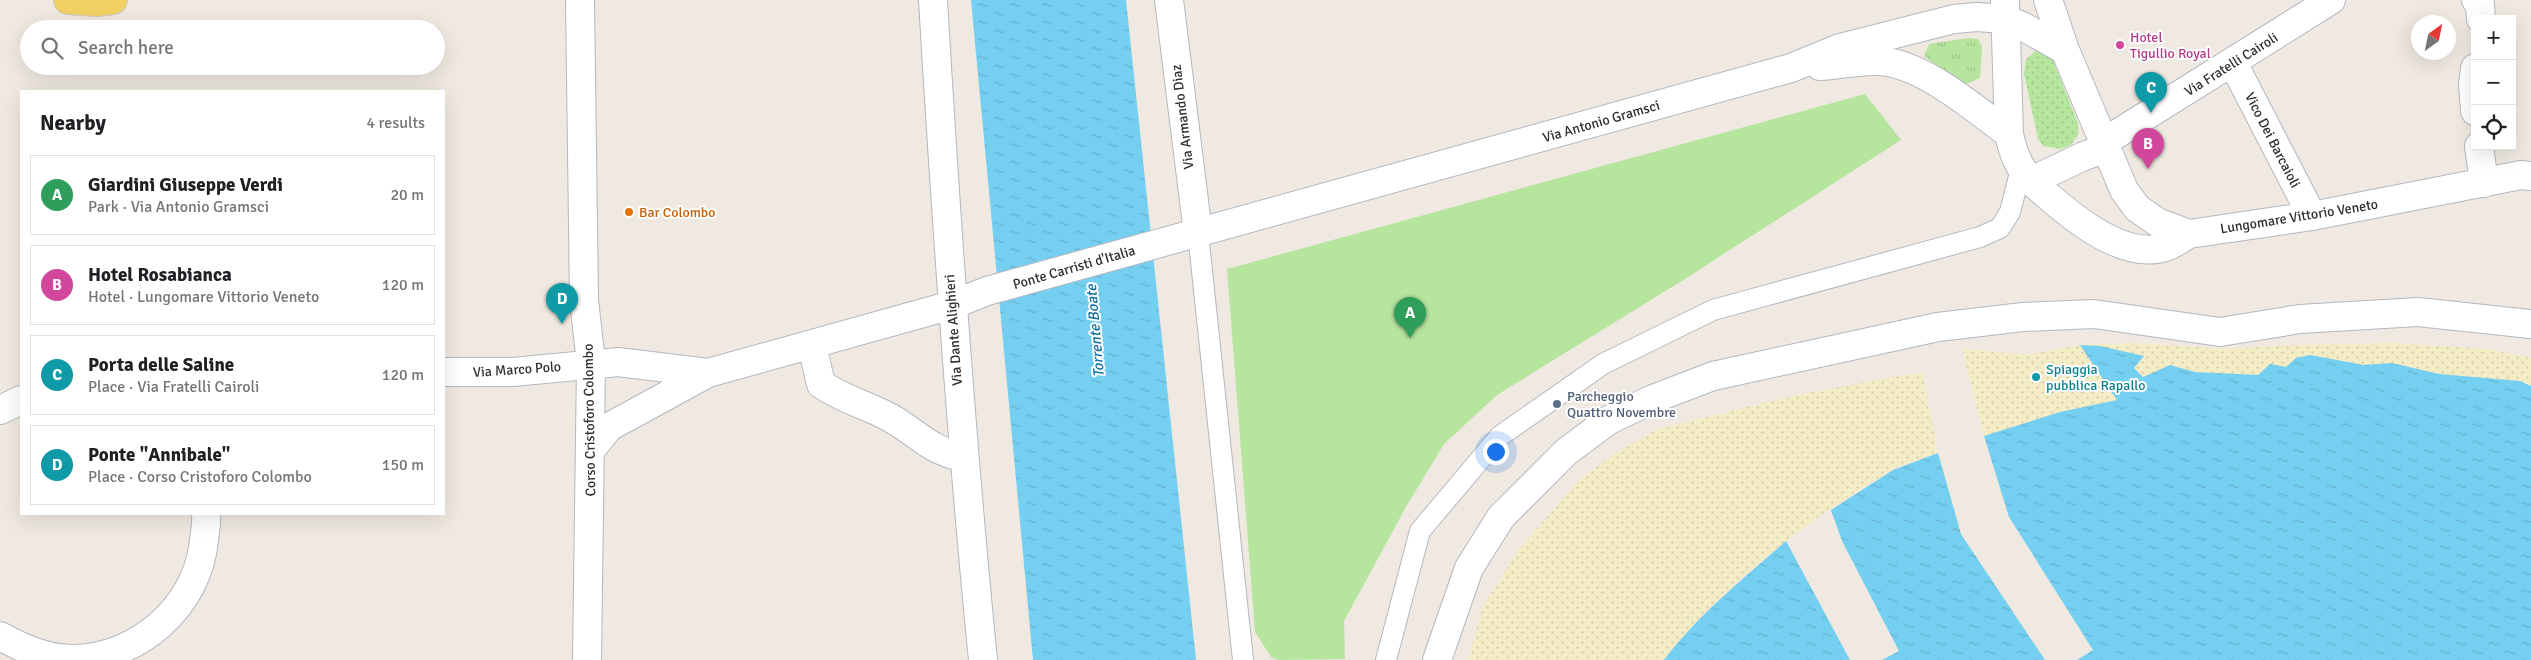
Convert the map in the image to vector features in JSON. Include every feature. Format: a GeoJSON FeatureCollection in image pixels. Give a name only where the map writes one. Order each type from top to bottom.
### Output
{"type":"FeatureCollection","features":[{"type":"Feature","properties":{"kind":"main road"},"geometry":{"type":"LineString","coordinates":[[68,0],[90,2],[113,0]]}},
{"type":"Feature","properties":{"kind":"street","name":"Corso Cristoforo Colombo"},"geometry":{"type":"LineString","coordinates":[[580,0],[584,300],[591,363],[587,660]]}},
{"type":"Feature","properties":{"kind":"street","name":"Via Dante Alighieri"},"geometry":{"type":"LineString","coordinates":[[933,0],[963,457],[983,660]]}},
{"type":"Feature","properties":{"kind":"street","name":"Via Armando Diaz"},"geometry":{"type":"LineString","coordinates":[[1169,0],[1198,233]]}},
{"type":"Feature","properties":{"kind":"street","name":"Lungomare Vittorio Veneto"},"geometry":{"type":"LineString","coordinates":[[2048,0],[2066,50],[2124,190],[2137,208],[2157,222],[2189,234],[2312,216],[2521,175],[2531,176]]}},
{"type":"Feature","properties":{"kind":"street","name":"Via Fratelli Cairoli"},"geometry":{"type":"LineString","coordinates":[[2026,175],[2084,156],[2106,145],[2331,0]]}},
{"type":"Feature","properties":{"kind":"street"},"geometry":{"type":"LineString","coordinates":[[2476,0],[2480,5],[2481,15]]}},
{"type":"Feature","properties":{"kind":"street","name":"Via Antonio Gramsci"},"geometry":{"type":"LineString","coordinates":[[1198,233],[1791,68],[1840,48],[1954,19],[1977,17],[2004,10],[2066,50]]}},
{"type":"Feature","properties":{"kind":"street"},"geometry":{"type":"LineString","coordinates":[[2004,10],[2009,134],[2013,154],[2026,175],[2074,219],[2097,233],[2136,249],[2164,248],[2189,234]]}},
{"type":"Feature","properties":{"kind":"street"},"geometry":{"type":"LineString","coordinates":[[1791,68],[1879,61],[1904,67],[1927,76],[2009,134]]}},
{"type":"Feature","properties":{"kind":"street","name":"Vico Dei Barcaioli"},"geometry":{"type":"LineString","coordinates":[[2233,63],[2312,216]]}},
{"type":"Feature","properties":{"kind":"street"},"geometry":{"type":"LineString","coordinates":[[2480,150],[2484,183]]}},
{"type":"Feature","properties":{"kind":"street","name":"Ponte Carristi d'Italia"},"geometry":{"type":"LineString","coordinates":[[708,373],[952,305],[987,292],[1198,233]]}},
{"type":"Feature","properties":{"kind":"street"},"geometry":{"type":"LineString","coordinates":[[1436,660],[1469,568],[1501,517],[1566,452],[1609,420],[1654,399],[1713,376],[1938,327],[2023,317],[2094,314],[2220,332],[2300,319],[2418,312],[2531,324]]}},
{"type":"Feature","properties":{"kind":"street"},"geometry":{"type":"LineString","coordinates":[[812,345],[821,384],[837,395],[886,415],[945,454],[963,457]]}},
{"type":"Feature","properties":{"kind":"street","name":"Via Marco Polo"},"geometry":{"type":"LineString","coordinates":[[445,372],[513,372],[591,363],[618,362],[708,373]]}},
{"type":"Feature","properties":{"kind":"street"},"geometry":{"type":"LineString","coordinates":[[590,452],[609,428],[708,373]]}},
{"type":"Feature","properties":{"kind":"street"},"geometry":{"type":"LineString","coordinates":[[0,410],[20,400]]}},
{"type":"Feature","properties":{"kind":"street"},"geometry":{"type":"LineString","coordinates":[[0,636],[28,651],[72,659],[115,652],[154,632],[184,600],[202,560],[206,515]]}},
{"type":"Feature","properties":{"kind":"lane"},"geometry":{"type":"LineString","coordinates":[[1386,660],[1420,531],[1500,436],[1603,364],[1713,310],[1980,237],[2000,228],[2010,212],[2026,175]]}},
{"type":"Feature","properties":{"kind":"lane"},"geometry":{"type":"LineString","coordinates":[[1198,233],[1243,660]]}},
{"type":"Feature","properties":{"kind":"green space"},"geometry":{"type":"Polygon","coordinates":[[[1968,38],[1978,39],[1982,47],[1980,78],[1964,85],[1924,56],[1929,44],[1968,38]]]}},
{"type":"Feature","properties":{"kind":"green space"},"geometry":{"type":"Polygon","coordinates":[[[2037,50],[2052,58],[2078,123],[2078,135],[2071,145],[2060,149],[2043,146],[2038,139],[2024,74],[2026,59],[2037,50]]]}},
{"type":"Feature","properties":{"kind":"green space"},"geometry":{"type":"Polygon","coordinates":[[[1865,94],[1901,140],[1680,282],[1497,395],[1444,444],[1407,505],[1344,621],[1345,659],[1278,660],[1271,657],[1255,632],[1227,269],[1865,94]]]}},
{"type":"Feature","properties":{"kind":"sand"},"geometry":{"type":"Polygon","coordinates":[[[2134,343],[2226,349],[2293,345],[2394,343],[2488,349],[2531,358],[2531,386],[2520,381],[2439,374],[2392,363],[2364,365],[2310,355],[2296,358],[2286,367],[2270,364],[2258,375],[2195,372],[2170,365],[2143,377],[2134,368],[2144,356],[2080,345],[2134,343]]]}},
{"type":"Feature","properties":{"kind":"sand","name":"Spiaggia pubblica Rapallo"},"geometry":{"type":"Polygon","coordinates":[[[2080,345],[2118,400],[2060,412],[1984,436],[1962,348],[2027,355],[2080,345]]]}},
{"type":"Feature","properties":{"kind":"sand"},"geometry":{"type":"Polygon","coordinates":[[[1922,372],[1938,453],[1892,470],[1799,531],[1712,606],[1664,660],[1468,660],[1483,606],[1520,548],[1580,479],[1619,451],[1658,429],[1802,394],[1922,372]]]}},
{"type":"Feature","properties":{"kind":"water","name":"Torrente Boate"},"geometry":{"type":"Polygon","coordinates":[[[971,0],[1126,0],[1196,660],[1033,660],[971,0]]]}},
{"type":"Feature","properties":{"kind":"water"},"geometry":{"type":"Polygon","coordinates":[[[2080,345],[2100,346],[2144,356],[2134,368],[2143,377],[2170,365],[2195,372],[2258,375],[2270,364],[2286,367],[2296,358],[2310,355],[2364,365],[2392,363],[2439,374],[2520,381],[2531,386],[2531,660],[2077,660],[2093,650],[2009,517],[1984,436],[2060,412],[2117,400],[2080,345]]]}},
{"type":"Feature","properties":{"kind":"water"},"geometry":{"type":"Polygon","coordinates":[[[1938,453],[1961,534],[2045,660],[1882,660],[1899,651],[1842,541],[1831,510],[1893,470],[1938,453]]]}},
{"type":"Feature","properties":{"kind":"water"},"geometry":{"type":"Polygon","coordinates":[[[1786,541],[1850,660],[1664,660],[1706,613],[1737,583],[1786,541]]]}},
{"type":"Feature","properties":{"kind":"place","name":"Hotel Tigullio Royal"},"geometry":{"type":"Point","coordinates":[2120,45]}},
{"type":"Feature","properties":{"kind":"place","name":"Porta delle Saline"},"geometry":{"type":"Point","coordinates":[2151,113]}},
{"type":"Feature","properties":{"kind":"place","name":"Hotel Rosabianca"},"geometry":{"type":"Point","coordinates":[2148,169]}},
{"type":"Feature","properties":{"kind":"place","name":"Bar Colombo"},"geometry":{"type":"Point","coordinates":[629,212]}},
{"type":"Feature","properties":{"kind":"place","name":"Ponte \"Annibale\""},"geometry":{"type":"Point","coordinates":[562,324]}},
{"type":"Feature","properties":{"kind":"place","name":"Giardini Giuseppe Verdi"},"geometry":{"type":"Point","coordinates":[1410,338]}},
{"type":"Feature","properties":{"kind":"place","name":"Spiaggia pubblica Rapallo"},"geometry":{"type":"Point","coordinates":[2036,377]}},
{"type":"Feature","properties":{"kind":"place","name":"Parcheggio Quattro Novembre"},"geometry":{"type":"Point","coordinates":[1557,404]}}]}
